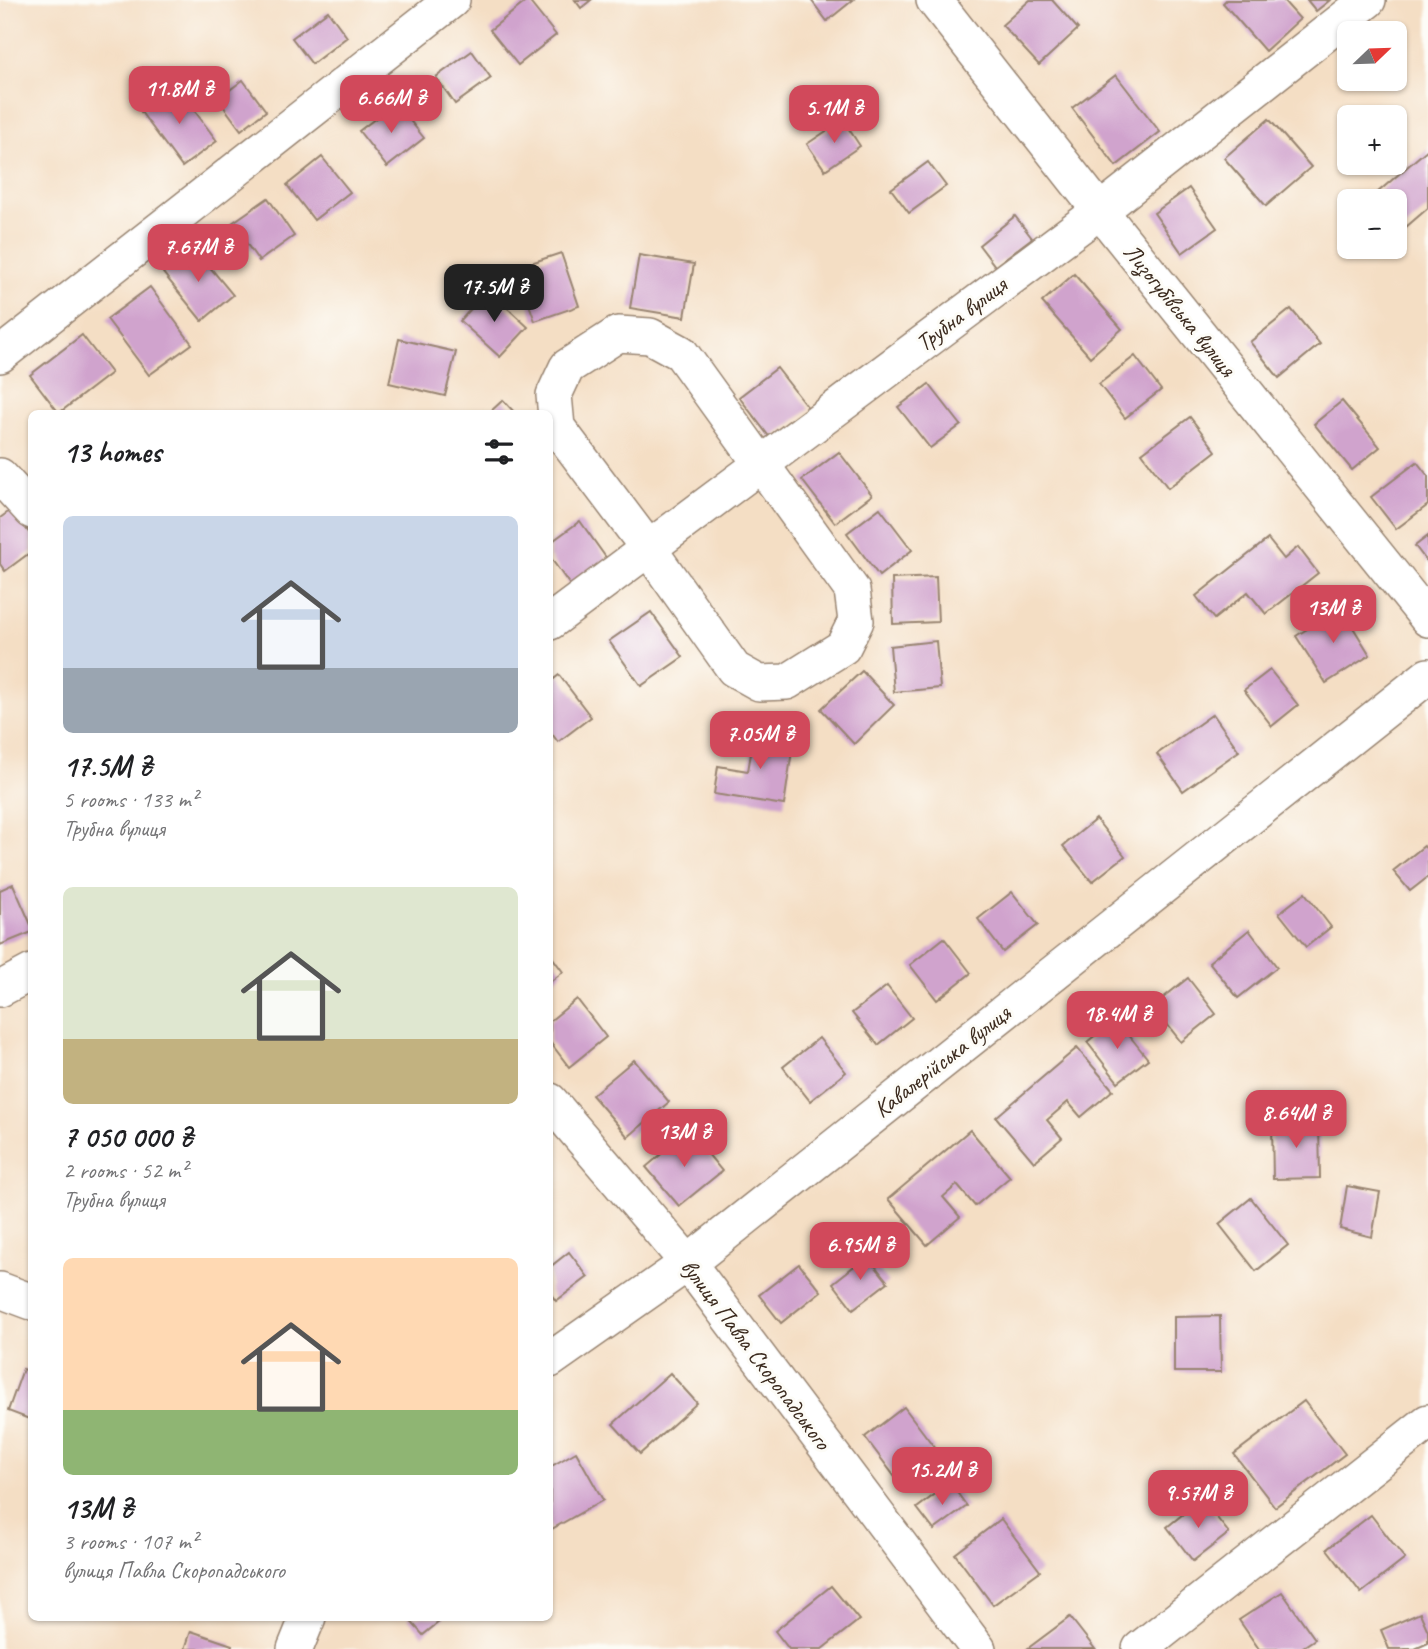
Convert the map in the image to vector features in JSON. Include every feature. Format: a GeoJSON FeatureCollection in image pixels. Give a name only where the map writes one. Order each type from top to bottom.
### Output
{"type":"FeatureCollection","features":[{"type":"Feature","properties":{"kind":"street"},"geometry":{"type":"LineString","coordinates":[[0,355],[452,0]]}},
{"type":"Feature","properties":{"kind":"street","name":"Лизогубівська вулиця"},"geometry":{"type":"LineString","coordinates":[[934,0],[1428,619]]}},
{"type":"Feature","properties":{"kind":"street","name":"Трубна вулиця"},"geometry":{"type":"LineString","coordinates":[[553,620],[1100,211],[1368,0]]}},
{"type":"Feature","properties":{"kind":"street"},"geometry":{"type":"LineString","coordinates":[[618,334],[650,336],[681,353],[852,590],[856,621],[843,647],[787,682],[759,683],[734,669],[648,548],[557,427],[554,395],[567,367],[618,334]]}},
{"type":"Feature","properties":{"kind":"street"},"geometry":{"type":"LineString","coordinates":[[0,477],[28,508]]}},
{"type":"Feature","properties":{"kind":"street","name":"Кавалерійська вулиця"},"geometry":{"type":"LineString","coordinates":[[553,1358],[688,1263],[1428,676]]}},
{"type":"Feature","properties":{"kind":"street"},"geometry":{"type":"LineString","coordinates":[[0,989],[28,974]]}},
{"type":"Feature","properties":{"kind":"street","name":"вулиця Павла Скоропадського"},"geometry":{"type":"LineString","coordinates":[[553,1105],[688,1263],[978,1649]]}},
{"type":"Feature","properties":{"kind":"street"},"geometry":{"type":"LineString","coordinates":[[0,1290],[28,1300]]}},
{"type":"Feature","properties":{"kind":"street"},"geometry":{"type":"LineString","coordinates":[[1140,1649],[1428,1422]]}},
{"type":"Feature","properties":{"kind":"street"},"geometry":{"type":"LineString","coordinates":[[295,1649],[306,1621]]}},
{"type":"Feature","properties":{"kind":"building"},"geometry":{"type":"Polygon","coordinates":[[[528,0],[556,35],[518,65],[490,30],[528,0]]]}},
{"type":"Feature","properties":{"kind":"building"},"geometry":{"type":"Polygon","coordinates":[[[575,0],[591,0],[581,8],[575,0]]]}},
{"type":"Feature","properties":{"kind":"building"},"geometry":{"type":"Polygon","coordinates":[[[811,0],[853,0],[827,21],[811,0]]]}},
{"type":"Feature","properties":{"kind":"building"},"geometry":{"type":"Polygon","coordinates":[[[1030,0],[1052,0],[1078,29],[1039,65],[1002,25],[1030,0]]]}},
{"type":"Feature","properties":{"kind":"building"},"geometry":{"type":"Polygon","coordinates":[[[1226,0],[1283,0],[1300,19],[1265,51],[1223,3],[1226,0]]]}},
{"type":"Feature","properties":{"kind":"building"},"geometry":{"type":"Polygon","coordinates":[[[1307,0],[1330,0],[1316,11],[1307,0]]]}},
{"type":"Feature","properties":{"kind":"building"},"geometry":{"type":"Polygon","coordinates":[[[328,11],[347,37],[312,64],[292,38],[328,11]]]}},
{"type":"Feature","properties":{"kind":"building"},"geometry":{"type":"Polygon","coordinates":[[[472,51],[491,78],[455,104],[436,77],[472,51]]]}},
{"type":"Feature","properties":{"kind":"building"},"geometry":{"type":"Polygon","coordinates":[[[1116,75],[1160,132],[1116,166],[1072,108],[1116,75]]]}},
{"type":"Feature","properties":{"kind":"building"},"geometry":{"type":"Polygon","coordinates":[[[243,80],[266,111],[241,130],[218,99],[243,80]]]}},
{"type":"Feature","properties":{"kind":"building"},"geometry":{"type":"Polygon","coordinates":[[[176,86],[217,141],[182,167],[141,112],[176,86]]]}},
{"type":"Feature","properties":{"kind":"building"},"geometry":{"type":"Polygon","coordinates":[[[396,103],[424,138],[387,167],[359,131],[396,103]]]}},
{"type":"Feature","properties":{"kind":"building"},"geometry":{"type":"Polygon","coordinates":[[[1269,119],[1311,167],[1266,206],[1224,158],[1269,119]]]}},
{"type":"Feature","properties":{"kind":"building"},"geometry":{"type":"Polygon","coordinates":[[[843,120],[860,146],[825,170],[807,144],[843,120]]]}},
{"type":"Feature","properties":{"kind":"building"},"geometry":{"type":"Polygon","coordinates":[[[1428,149],[1428,208],[1407,226],[1407,189],[1382,189],[1398,175],[1407,175],[1407,167],[1428,149]]]}},
{"type":"Feature","properties":{"kind":"building"},"geometry":{"type":"Polygon","coordinates":[[[322,157],[350,192],[314,220],[287,185],[322,157]]]}},
{"type":"Feature","properties":{"kind":"building"},"geometry":{"type":"Polygon","coordinates":[[[928,162],[946,186],[909,213],[891,189],[928,162]]]}},
{"type":"Feature","properties":{"kind":"building"},"geometry":{"type":"Polygon","coordinates":[[[1189,188],[1217,228],[1182,253],[1154,213],[1189,188]]]}},
{"type":"Feature","properties":{"kind":"building"},"geometry":{"type":"Polygon","coordinates":[[[268,198],[294,236],[259,261],[232,223],[268,198]]]}},
{"type":"Feature","properties":{"kind":"building"},"geometry":{"type":"Polygon","coordinates":[[[1015,216],[1032,238],[995,266],[979,245],[1015,216]]]}},
{"type":"Feature","properties":{"kind":"building"},"geometry":{"type":"Polygon","coordinates":[[[194,248],[233,295],[202,321],[163,273],[194,248]]]}},
{"type":"Feature","properties":{"kind":"building"},"geometry":{"type":"Polygon","coordinates":[[[561,253],[579,306],[535,321],[516,268],[561,253]]]}},
{"type":"Feature","properties":{"kind":"building"},"geometry":{"type":"Polygon","coordinates":[[[639,255],[694,264],[685,317],[630,308],[639,255]]]}},
{"type":"Feature","properties":{"kind":"building"},"geometry":{"type":"Polygon","coordinates":[[[1074,274],[1122,329],[1090,357],[1042,302],[1074,274]]]}},
{"type":"Feature","properties":{"kind":"building"},"geometry":{"type":"Polygon","coordinates":[[[150,287],[192,344],[149,375],[107,319],[150,287]]]}},
{"type":"Feature","properties":{"kind":"building"},"geometry":{"type":"Polygon","coordinates":[[[488,290],[528,327],[500,357],[460,321],[488,290]]]}},
{"type":"Feature","properties":{"kind":"building"},"geometry":{"type":"Polygon","coordinates":[[[1291,309],[1320,344],[1279,378],[1250,342],[1291,309]]]}},
{"type":"Feature","properties":{"kind":"building"},"geometry":{"type":"Polygon","coordinates":[[[82,335],[111,373],[63,410],[57,410],[30,375],[82,335]]]}},
{"type":"Feature","properties":{"kind":"building"},"geometry":{"type":"Polygon","coordinates":[[[399,339],[456,352],[445,396],[389,383],[399,339]]]}},
{"type":"Feature","properties":{"kind":"building"},"geometry":{"type":"Polygon","coordinates":[[[1135,356],[1161,390],[1125,418],[1099,384],[1135,356]]]}},
{"type":"Feature","properties":{"kind":"building"},"geometry":{"type":"Polygon","coordinates":[[[777,368],[809,409],[771,439],[739,397],[777,368]]]}},
{"type":"Feature","properties":{"kind":"building"},"geometry":{"type":"Polygon","coordinates":[[[929,384],[961,425],[930,448],[898,407],[929,384]]]}},
{"type":"Feature","properties":{"kind":"building"},"geometry":{"type":"Polygon","coordinates":[[[503,400],[512,410],[492,410],[503,400]]]}},
{"type":"Feature","properties":{"kind":"building"},"geometry":{"type":"Polygon","coordinates":[[[1342,401],[1380,447],[1352,470],[1314,424],[1342,401]]]}},
{"type":"Feature","properties":{"kind":"building"},"geometry":{"type":"Polygon","coordinates":[[[1190,417],[1216,451],[1168,488],[1142,453],[1190,417]]]}},
{"type":"Feature","properties":{"kind":"building"},"geometry":{"type":"Polygon","coordinates":[[[839,452],[872,495],[835,523],[802,480],[839,452]]]}},
{"type":"Feature","properties":{"kind":"building"},"geometry":{"type":"Polygon","coordinates":[[[1417,462],[1428,476],[1428,505],[1396,529],[1371,497],[1417,462]]]}},
{"type":"Feature","properties":{"kind":"building"},"geometry":{"type":"Polygon","coordinates":[[[880,508],[912,550],[879,576],[847,533],[880,508]]]}},
{"type":"Feature","properties":{"kind":"building"},"geometry":{"type":"Polygon","coordinates":[[[11,510],[28,531],[28,554],[5,571],[0,564],[0,518],[11,510]]]}},
{"type":"Feature","properties":{"kind":"building"},"geometry":{"type":"Polygon","coordinates":[[[580,521],[607,559],[570,585],[553,561],[553,541],[580,521]]]}},
{"type":"Feature","properties":{"kind":"building"},"geometry":{"type":"Polygon","coordinates":[[[1428,536],[1428,563],[1415,546],[1428,536]]]}},
{"type":"Feature","properties":{"kind":"building"},"geometry":{"type":"Polygon","coordinates":[[[1268,539],[1284,559],[1298,547],[1318,573],[1266,614],[1248,592],[1214,619],[1196,596],[1268,539]]]}},
{"type":"Feature","properties":{"kind":"building"},"geometry":{"type":"Polygon","coordinates":[[[936,577],[938,622],[893,624],[892,579],[936,577]]]}},
{"type":"Feature","properties":{"kind":"building"},"geometry":{"type":"Polygon","coordinates":[[[1341,608],[1370,655],[1326,683],[1296,636],[1341,608]]]}},
{"type":"Feature","properties":{"kind":"building"},"geometry":{"type":"Polygon","coordinates":[[[651,612],[683,657],[641,686],[609,641],[651,612]]]}},
{"type":"Feature","properties":{"kind":"building"},"geometry":{"type":"Polygon","coordinates":[[[936,641],[940,688],[894,692],[890,646],[936,641]]]}},
{"type":"Feature","properties":{"kind":"building"},"geometry":{"type":"Polygon","coordinates":[[[1270,670],[1298,705],[1272,726],[1244,690],[1270,670]]]}},
{"type":"Feature","properties":{"kind":"building"},"geometry":{"type":"Polygon","coordinates":[[[862,671],[894,705],[854,744],[821,709],[862,671]]]}},
{"type":"Feature","properties":{"kind":"building"},"geometry":{"type":"Polygon","coordinates":[[[559,675],[591,717],[558,742],[553,735],[553,680],[559,675]]]}},
{"type":"Feature","properties":{"kind":"building"},"geometry":{"type":"Polygon","coordinates":[[[1213,714],[1239,751],[1183,791],[1157,754],[1213,714]]]}},
{"type":"Feature","properties":{"kind":"building"},"geometry":{"type":"Polygon","coordinates":[[[755,730],[794,737],[784,805],[714,794],[718,766],[748,771],[755,730]]]}},
{"type":"Feature","properties":{"kind":"building"},"geometry":{"type":"Polygon","coordinates":[[[1096,819],[1125,856],[1092,882],[1063,846],[1096,819]]]}},
{"type":"Feature","properties":{"kind":"building"},"geometry":{"type":"Polygon","coordinates":[[[1424,846],[1428,851],[1428,877],[1410,891],[1393,871],[1424,846]]]}},
{"type":"Feature","properties":{"kind":"building"},"geometry":{"type":"Polygon","coordinates":[[[13,884],[28,918],[28,934],[0,945],[0,890],[13,884]]]}},
{"type":"Feature","properties":{"kind":"building"},"geometry":{"type":"Polygon","coordinates":[[[1012,892],[1038,925],[1003,952],[978,919],[1012,892]]]}},
{"type":"Feature","properties":{"kind":"building"},"geometry":{"type":"Polygon","coordinates":[[[1305,893],[1331,927],[1306,947],[1279,913],[1305,893]]]}},
{"type":"Feature","properties":{"kind":"building"},"geometry":{"type":"Polygon","coordinates":[[[1249,930],[1277,967],[1238,998],[1209,962],[1249,930]]]}},
{"type":"Feature","properties":{"kind":"building"},"geometry":{"type":"Polygon","coordinates":[[[944,938],[971,973],[937,1000],[910,965],[944,938]]]}},
{"type":"Feature","properties":{"kind":"building"},"geometry":{"type":"Polygon","coordinates":[[[553,958],[563,972],[553,980],[553,958]]]}},
{"type":"Feature","properties":{"kind":"building"},"geometry":{"type":"Polygon","coordinates":[[[1188,978],[1216,1014],[1181,1042],[1153,1006],[1188,978]]]}},
{"type":"Feature","properties":{"kind":"building"},"geometry":{"type":"Polygon","coordinates":[[[887,986],[912,1018],[878,1045],[852,1013],[887,986]]]}},
{"type":"Feature","properties":{"kind":"building"},"geometry":{"type":"Polygon","coordinates":[[[577,999],[606,1037],[569,1067],[553,1046],[553,1019],[577,999]]]}},
{"type":"Feature","properties":{"kind":"building"},"geometry":{"type":"Polygon","coordinates":[[[1116,1019],[1148,1059],[1118,1082],[1087,1042],[1116,1019]]]}},
{"type":"Feature","properties":{"kind":"building"},"geometry":{"type":"Polygon","coordinates":[[[819,1038],[846,1072],[810,1101],[783,1067],[819,1038]]]}},
{"type":"Feature","properties":{"kind":"building"},"geometry":{"type":"Polygon","coordinates":[[[1077,1048],[1113,1090],[1081,1117],[1068,1102],[1047,1120],[1062,1138],[1034,1162],[996,1117],[1077,1048]]]}},
{"type":"Feature","properties":{"kind":"building"},"geometry":{"type":"Polygon","coordinates":[[[634,1060],[669,1102],[628,1137],[592,1095],[634,1060]]]}},
{"type":"Feature","properties":{"kind":"building"},"geometry":{"type":"Polygon","coordinates":[[[1319,1122],[1320,1178],[1273,1179],[1272,1123],[1319,1122]]]}},
{"type":"Feature","properties":{"kind":"building"},"geometry":{"type":"Polygon","coordinates":[[[970,1130],[1010,1177],[975,1206],[957,1185],[943,1197],[960,1217],[927,1245],[888,1199],[970,1130]]]}},
{"type":"Feature","properties":{"kind":"building"},"geometry":{"type":"Polygon","coordinates":[[[689,1131],[722,1171],[679,1206],[646,1167],[689,1131]]]}},
{"type":"Feature","properties":{"kind":"building"},"geometry":{"type":"Polygon","coordinates":[[[1347,1186],[1380,1192],[1372,1237],[1340,1229],[1347,1186]]]}},
{"type":"Feature","properties":{"kind":"building"},"geometry":{"type":"Polygon","coordinates":[[[1251,1198],[1288,1245],[1256,1271],[1219,1224],[1251,1198]]]}},
{"type":"Feature","properties":{"kind":"building"},"geometry":{"type":"Polygon","coordinates":[[[569,1252],[588,1277],[556,1301],[553,1297],[553,1265],[569,1252]]]}},
{"type":"Feature","properties":{"kind":"building"},"geometry":{"type":"Polygon","coordinates":[[[867,1256],[888,1282],[853,1309],[833,1283],[867,1256]]]}},
{"type":"Feature","properties":{"kind":"building"},"geometry":{"type":"Polygon","coordinates":[[[799,1264],[821,1291],[781,1323],[759,1295],[799,1264]]]}},
{"type":"Feature","properties":{"kind":"building"},"geometry":{"type":"Polygon","coordinates":[[[1220,1316],[1221,1372],[1174,1372],[1174,1317],[1220,1316]]]}},
{"type":"Feature","properties":{"kind":"building"},"geometry":{"type":"Polygon","coordinates":[[[23,1369],[28,1371],[28,1418],[8,1411],[23,1369]]]}},
{"type":"Feature","properties":{"kind":"building"},"geometry":{"type":"Polygon","coordinates":[[[670,1373],[697,1403],[640,1454],[613,1424],[670,1373]]]}},
{"type":"Feature","properties":{"kind":"building"},"geometry":{"type":"Polygon","coordinates":[[[1304,1401],[1345,1454],[1275,1507],[1234,1454],[1304,1401]]]}},
{"type":"Feature","properties":{"kind":"building"},"geometry":{"type":"Polygon","coordinates":[[[904,1407],[935,1448],[895,1477],[865,1437],[904,1407]]]}},
{"type":"Feature","properties":{"kind":"building"},"geometry":{"type":"Polygon","coordinates":[[[576,1452],[603,1500],[553,1528],[553,1465],[576,1452]]]}},
{"type":"Feature","properties":{"kind":"building"},"geometry":{"type":"Polygon","coordinates":[[[950,1483],[967,1506],[934,1530],[917,1508],[950,1483]]]}},
{"type":"Feature","properties":{"kind":"building"},"geometry":{"type":"Polygon","coordinates":[[[1202,1499],[1229,1533],[1193,1561],[1167,1527],[1202,1499]]]}},
{"type":"Feature","properties":{"kind":"building"},"geometry":{"type":"Polygon","coordinates":[[[1371,1515],[1405,1559],[1361,1593],[1327,1549],[1371,1515]]]}},
{"type":"Feature","properties":{"kind":"building"},"geometry":{"type":"Polygon","coordinates":[[[1001,1519],[1040,1571],[993,1605],[955,1554],[1001,1519]]]}},
{"type":"Feature","properties":{"kind":"building"},"geometry":{"type":"Polygon","coordinates":[[[831,1586],[859,1620],[822,1649],[789,1649],[775,1631],[831,1586]]]}},
{"type":"Feature","properties":{"kind":"building"},"geometry":{"type":"Polygon","coordinates":[[[1282,1592],[1315,1639],[1300,1649],[1259,1649],[1239,1620],[1282,1592]]]}},
{"type":"Feature","properties":{"kind":"building"},"geometry":{"type":"Polygon","coordinates":[[[1420,1613],[1428,1631],[1428,1643],[1415,1649],[1389,1649],[1381,1630],[1420,1613]]]}},
{"type":"Feature","properties":{"kind":"building"},"geometry":{"type":"Polygon","coordinates":[[[1070,1617],[1095,1649],[1027,1649],[1070,1617]]]}},
{"type":"Feature","properties":{"kind":"building"},"geometry":{"type":"Polygon","coordinates":[[[411,1621],[440,1621],[423,1635],[411,1621]]]}},
{"type":"Feature","properties":{"kind":"building"},"geometry":{"type":"Polygon","coordinates":[[[191,1631],[232,1645],[231,1649],[185,1649],[191,1631]]]}}]}
